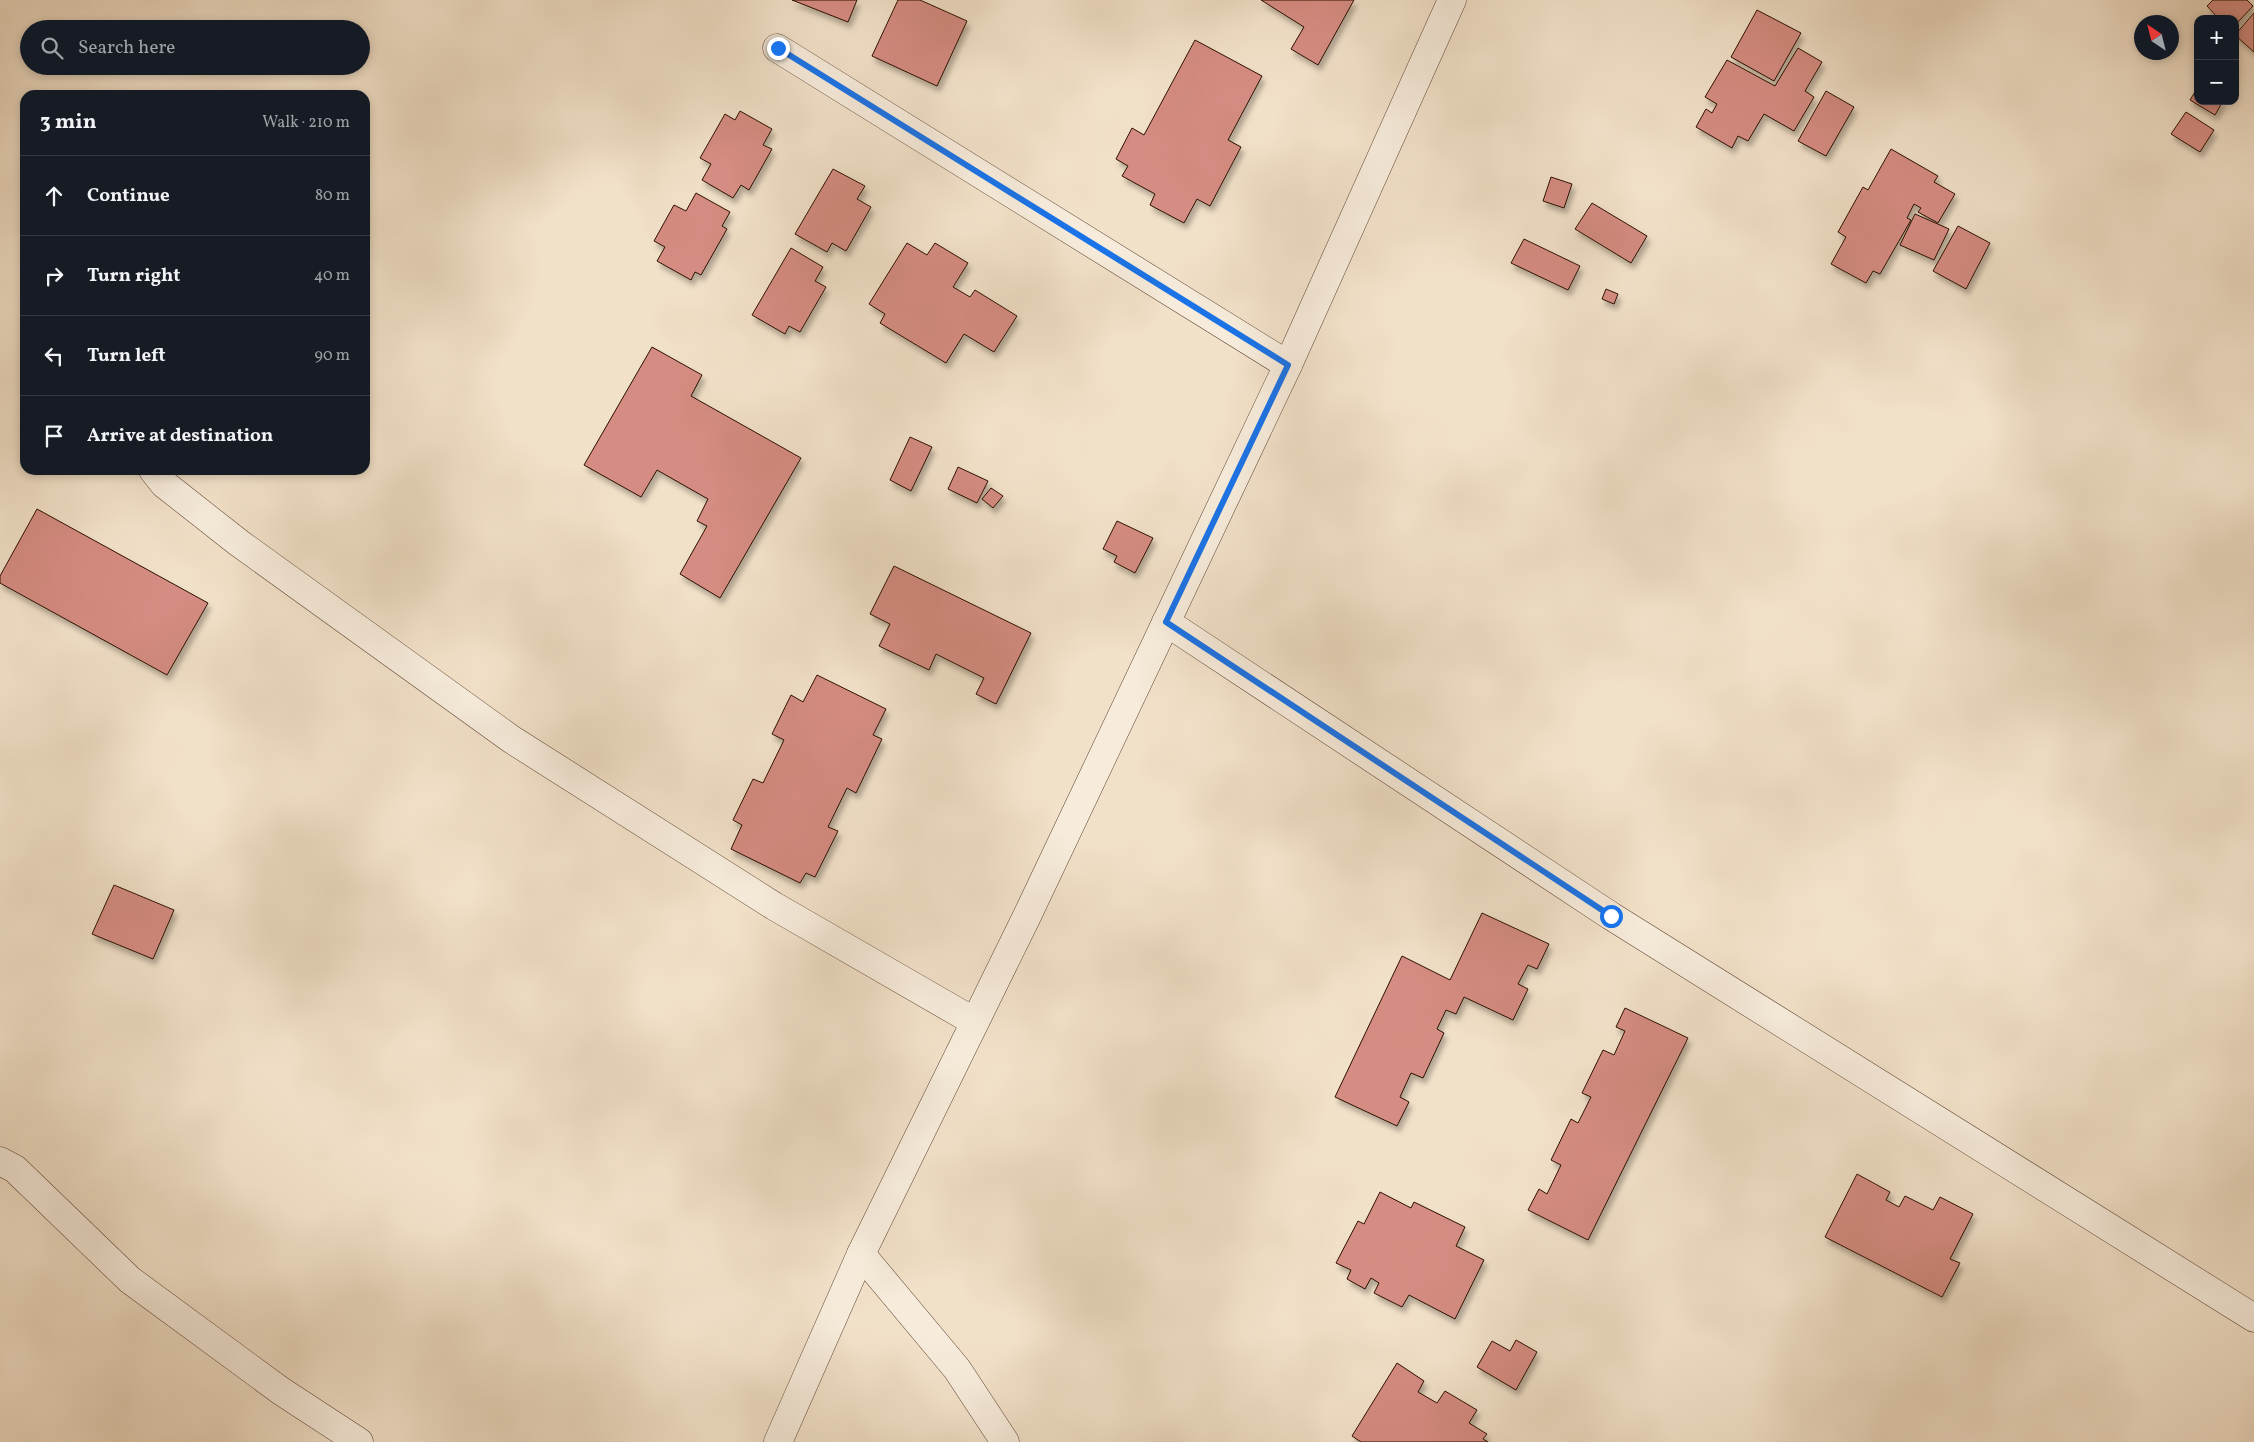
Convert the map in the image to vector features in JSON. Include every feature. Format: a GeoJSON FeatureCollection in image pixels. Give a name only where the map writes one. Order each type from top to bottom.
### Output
{"type":"FeatureCollection","features":[{"type":"Feature","properties":{"kind":"street"},"geometry":{"type":"LineString","coordinates":[[778,1442],[861,1254],[975,1022],[1288,365],[1452,0]]}},
{"type":"Feature","properties":{"kind":"street"},"geometry":{"type":"LineString","coordinates":[[778,48],[1288,365]]}},
{"type":"Feature","properties":{"kind":"street"},"geometry":{"type":"LineString","coordinates":[[157,475],[164,484],[238,543],[511,739],[774,906],[975,1022]]}},
{"type":"Feature","properties":{"kind":"street"},"geometry":{"type":"LineString","coordinates":[[1166,622],[1620,921],[2254,1318]]}},
{"type":"Feature","properties":{"kind":"street"},"geometry":{"type":"LineString","coordinates":[[0,1161],[15,1169],[130,1280],[281,1391],[359,1442]]}},
{"type":"Feature","properties":{"kind":"street"},"geometry":{"type":"LineString","coordinates":[[861,1254],[956,1369],[1005,1442]]}},
{"type":"Feature","properties":{"kind":"building"},"geometry":{"type":"Polygon","coordinates":[[[792,0],[857,0],[848,22],[792,0]]]}},
{"type":"Feature","properties":{"kind":"building"},"geometry":{"type":"Polygon","coordinates":[[[898,0],[920,0],[967,21],[937,86],[872,56],[898,0]]]}},
{"type":"Feature","properties":{"kind":"building"},"geometry":{"type":"Polygon","coordinates":[[[1261,0],[1354,0],[1318,65],[1291,49],[1304,27],[1261,0]]]}},
{"type":"Feature","properties":{"kind":"building"},"geometry":{"type":"Polygon","coordinates":[[[2213,0],[2247,0],[2253,6],[2239,21],[2239,15],[2215,15],[2207,6],[2213,0]]]}},
{"type":"Feature","properties":{"kind":"building"},"geometry":{"type":"Polygon","coordinates":[[[1757,10],[1801,33],[1774,81],[1731,57],[1757,10]]]}},
{"type":"Feature","properties":{"kind":"building"},"geometry":{"type":"Polygon","coordinates":[[[2254,13],[2254,52],[2239,39],[2239,30],[2254,13]]]}},
{"type":"Feature","properties":{"kind":"building"},"geometry":{"type":"Polygon","coordinates":[[[1195,40],[1262,76],[1228,140],[1241,147],[1210,206],[1197,199],[1184,223],[1150,205],[1155,194],[1122,176],[1128,166],[1116,159],[1132,128],[1144,135],[1195,40]]]}},
{"type":"Feature","properties":{"kind":"building"},"geometry":{"type":"Polygon","coordinates":[[[1798,48],[1822,62],[1805,91],[1814,97],[1794,131],[1764,114],[1748,141],[1738,136],[1732,148],[1696,127],[1706,109],[1712,113],[1717,104],[1705,97],[1727,60],[1775,86],[1798,48]]]}},
{"type":"Feature","properties":{"kind":"building"},"geometry":{"type":"Polygon","coordinates":[[[1826,91],[1854,107],[1826,156],[1798,141],[1826,91]]]}},
{"type":"Feature","properties":{"kind":"building"},"geometry":{"type":"Polygon","coordinates":[[[2194,94],[2194,102],[2190,100],[2194,94]]]}},
{"type":"Feature","properties":{"kind":"building"},"geometry":{"type":"Polygon","coordinates":[[[2198,105],[2221,105],[2215,115],[2198,105]]]}},
{"type":"Feature","properties":{"kind":"building"},"geometry":{"type":"Polygon","coordinates":[[[740,111],[772,129],[763,145],[772,149],[749,190],[741,185],[733,198],[702,180],[711,164],[700,158],[725,114],[735,120],[740,111]]]}},
{"type":"Feature","properties":{"kind":"building"},"geometry":{"type":"Polygon","coordinates":[[[2186,112],[2214,130],[2200,152],[2171,134],[2186,112]]]}},
{"type":"Feature","properties":{"kind":"building"},"geometry":{"type":"Polygon","coordinates":[[[1891,149],[1938,176],[1934,182],[1955,194],[1938,223],[1918,212],[1921,208],[1914,204],[1907,218],[1911,220],[1880,274],[1873,271],[1866,283],[1831,264],[1846,237],[1838,232],[1863,187],[1868,190],[1891,149]]]}},
{"type":"Feature","properties":{"kind":"building"},"geometry":{"type":"Polygon","coordinates":[[[833,169],[865,186],[857,199],[871,207],[846,251],[832,243],[827,252],[795,234],[833,169]]]}},
{"type":"Feature","properties":{"kind":"building"},"geometry":{"type":"Polygon","coordinates":[[[1551,177],[1572,184],[1564,208],[1543,201],[1551,177]]]}},
{"type":"Feature","properties":{"kind":"building"},"geometry":{"type":"Polygon","coordinates":[[[696,193],[730,212],[722,226],[727,229],[701,275],[695,272],[691,280],[657,261],[665,247],[654,241],[674,205],[686,211],[696,193]]]}},
{"type":"Feature","properties":{"kind":"building"},"geometry":{"type":"Polygon","coordinates":[[[1592,203],[1647,236],[1631,263],[1575,229],[1592,203]]]}},
{"type":"Feature","properties":{"kind":"building"},"geometry":{"type":"Polygon","coordinates":[[[1915,214],[1949,229],[1934,260],[1900,245],[1915,214]]]}},
{"type":"Feature","properties":{"kind":"building"},"geometry":{"type":"Polygon","coordinates":[[[1958,226],[1990,243],[1966,289],[1933,271],[1958,226]]]}},
{"type":"Feature","properties":{"kind":"building"},"geometry":{"type":"Polygon","coordinates":[[[1524,239],[1580,266],[1568,290],[1511,263],[1524,239]]]}},
{"type":"Feature","properties":{"kind":"building"},"geometry":{"type":"Polygon","coordinates":[[[907,243],[927,255],[935,243],[968,263],[953,287],[970,297],[975,290],[1017,316],[994,352],[964,334],[946,363],[880,323],[885,314],[869,304],[907,243]]]}},
{"type":"Feature","properties":{"kind":"building"},"geometry":{"type":"Polygon","coordinates":[[[791,248],[823,267],[815,281],[826,287],[800,332],[789,326],[785,334],[752,315],[791,248]]]}},
{"type":"Feature","properties":{"kind":"building"},"geometry":{"type":"Polygon","coordinates":[[[1606,289],[1618,294],[1614,304],[1602,299],[1606,289]]]}},
{"type":"Feature","properties":{"kind":"building"},"geometry":{"type":"Polygon","coordinates":[[[652,347],[702,375],[691,396],[801,458],[720,598],[680,574],[707,526],[697,521],[708,499],[657,470],[641,497],[584,465],[652,347]]]}},
{"type":"Feature","properties":{"kind":"building"},"geometry":{"type":"Polygon","coordinates":[[[910,437],[932,447],[911,491],[890,480],[910,437]]]}},
{"type":"Feature","properties":{"kind":"building"},"geometry":{"type":"Polygon","coordinates":[[[958,467],[988,481],[977,503],[948,489],[958,467]]]}},
{"type":"Feature","properties":{"kind":"building"},"geometry":{"type":"Polygon","coordinates":[[[991,488],[1003,496],[993,508],[982,499],[991,488]]]}},
{"type":"Feature","properties":{"kind":"building"},"geometry":{"type":"Polygon","coordinates":[[[37,509],[208,603],[167,675],[0,583],[0,576],[37,509]]]}},
{"type":"Feature","properties":{"kind":"building"},"geometry":{"type":"Polygon","coordinates":[[[1117,521],[1153,538],[1135,573],[1114,562],[1117,556],[1103,549],[1117,521]]]}},
{"type":"Feature","properties":{"kind":"building"},"geometry":{"type":"Polygon","coordinates":[[[894,566],[1031,633],[996,704],[976,694],[984,678],[936,654],[929,670],[879,646],[890,624],[870,614],[894,566]]]}},
{"type":"Feature","properties":{"kind":"building"},"geometry":{"type":"Polygon","coordinates":[[[817,675],[886,709],[873,735],[882,739],[856,793],[847,788],[828,827],[838,831],[815,877],[806,873],[800,883],[731,849],[742,825],[733,820],[753,779],[763,783],[784,740],[772,734],[791,695],[803,702],[817,675]]]}},
{"type":"Feature","properties":{"kind":"building"},"geometry":{"type":"Polygon","coordinates":[[[114,885],[174,910],[153,959],[92,934],[114,885]]]}},
{"type":"Feature","properties":{"kind":"building"},"geometry":{"type":"Polygon","coordinates":[[[1482,913],[1549,944],[1537,969],[1528,965],[1518,984],[1528,989],[1513,1020],[1464,997],[1456,1014],[1446,1010],[1437,1029],[1444,1033],[1423,1078],[1411,1073],[1400,1097],[1409,1102],[1397,1126],[1335,1097],[1402,956],[1450,980],[1482,913]]]}},
{"type":"Feature","properties":{"kind":"building"},"geometry":{"type":"Polygon","coordinates":[[[1625,1008],[1688,1038],[1588,1240],[1528,1210],[1539,1189],[1547,1194],[1561,1165],[1551,1160],[1571,1119],[1578,1123],[1591,1097],[1582,1093],[1603,1050],[1614,1055],[1625,1031],[1616,1027],[1625,1008]]]}},
{"type":"Feature","properties":{"kind":"building"},"geometry":{"type":"Polygon","coordinates":[[[1857,1174],[1890,1192],[1886,1200],[1899,1207],[1905,1196],[1933,1210],[1940,1197],[1973,1214],[1950,1259],[1960,1263],[1942,1297],[1825,1237],[1857,1174]]]}},
{"type":"Feature","properties":{"kind":"building"},"geometry":{"type":"Polygon","coordinates":[[[1380,1192],[1411,1208],[1414,1202],[1465,1227],[1456,1246],[1484,1260],[1455,1319],[1409,1295],[1402,1307],[1374,1293],[1379,1283],[1371,1278],[1365,1289],[1347,1279],[1351,1270],[1336,1263],[1358,1221],[1364,1224],[1380,1192]]]}},
{"type":"Feature","properties":{"kind":"building"},"geometry":{"type":"Polygon","coordinates":[[[1516,1340],[1537,1352],[1516,1390],[1477,1367],[1492,1341],[1510,1351],[1516,1340]]]}},
{"type":"Feature","properties":{"kind":"building"},"geometry":{"type":"Polygon","coordinates":[[[1397,1363],[1424,1381],[1418,1392],[1437,1403],[1445,1391],[1477,1410],[1469,1423],[1487,1434],[1483,1439],[1488,1442],[1361,1442],[1352,1436],[1397,1363]]]}},
{"type":"Feature","properties":{"kind":"route"},"geometry":{"type":"LineString","coordinates":[[778,48],[1288,365],[1166,622],[1611,916]]}}]}
